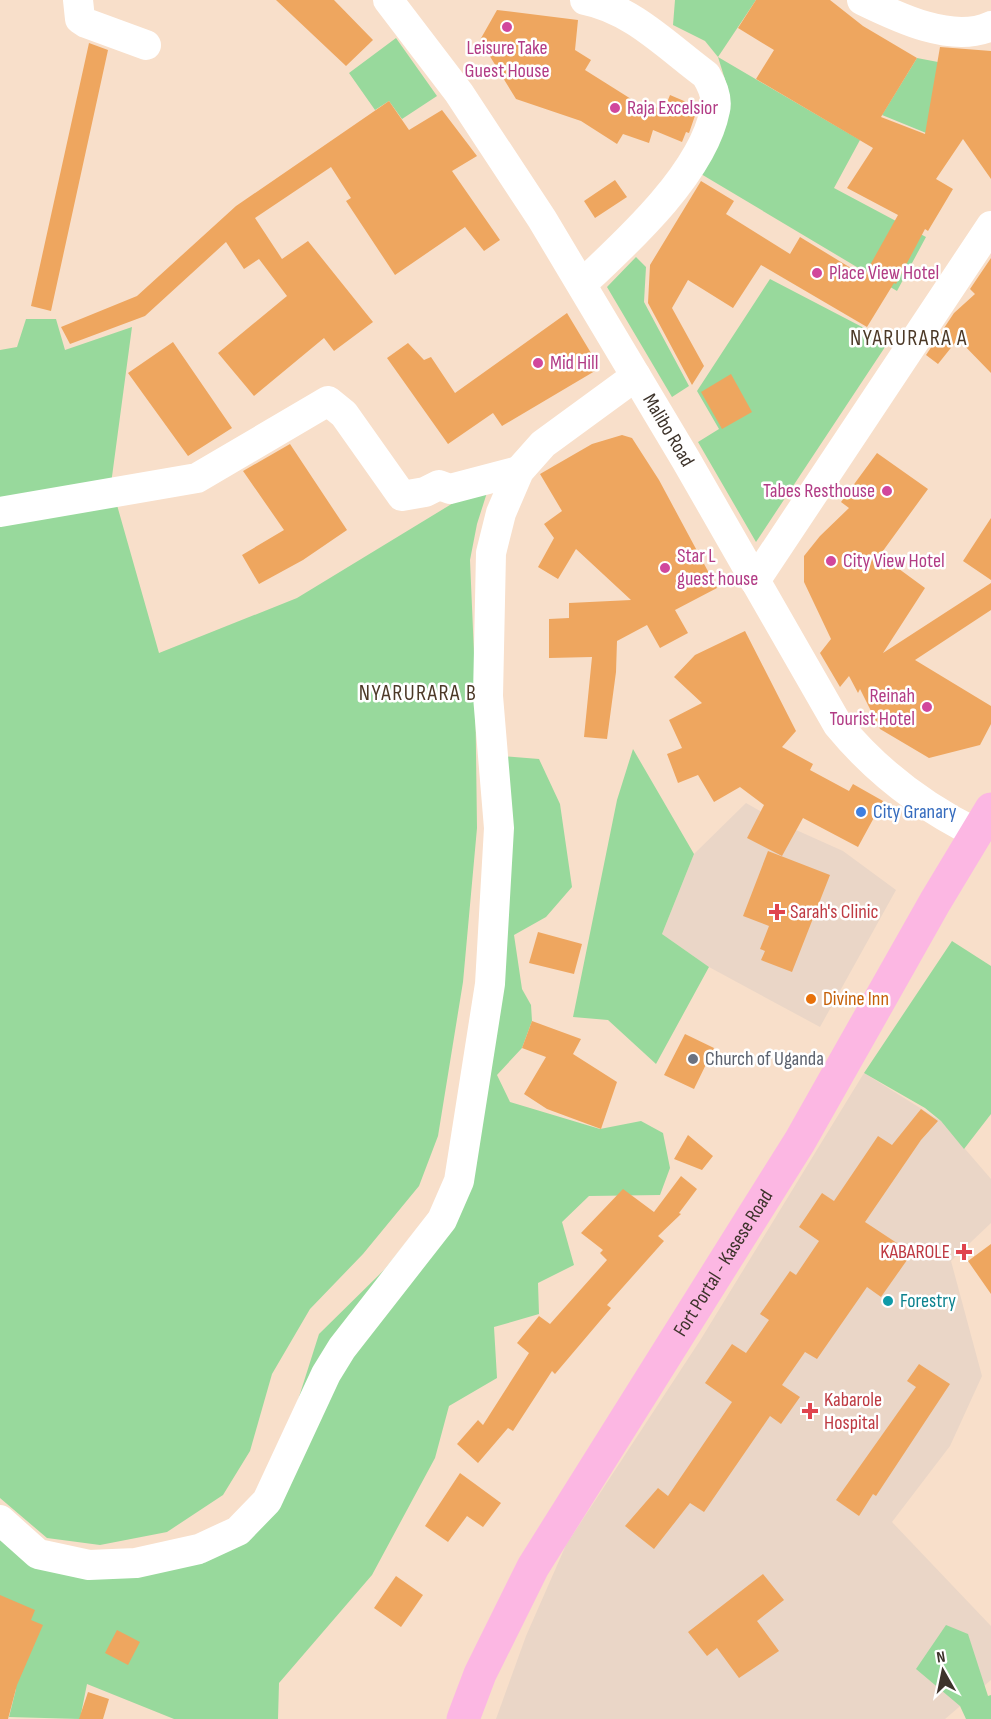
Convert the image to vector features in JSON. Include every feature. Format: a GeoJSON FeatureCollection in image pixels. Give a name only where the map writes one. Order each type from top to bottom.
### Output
{"type":"FeatureCollection","features":[{"type":"Feature","properties":{"kind":"highway","name":"Fort Portal - Kasese Road"},"geometry":{"type":"LineString","coordinates":[[463,1719],[480,1674],[533,1567],[800,1141],[983,821]]}},
{"type":"Feature","properties":{"kind":"street"},"geometry":{"type":"LineString","coordinates":[[78,0],[80,19],[86,23],[146,45]]}},
{"type":"Feature","properties":{"kind":"street","name":"Malibo Road"},"geometry":{"type":"LineString","coordinates":[[388,0],[459,93],[542,219],[841,729],[895,782],[945,818],[983,821]]}},
{"type":"Feature","properties":{"kind":"street"},"geometry":{"type":"LineString","coordinates":[[582,284],[657,209],[696,157],[716,109],[713,89],[706,75],[622,13],[603,3],[585,0]]}},
{"type":"Feature","properties":{"kind":"street"},"geometry":{"type":"LineString","coordinates":[[862,0],[885,11],[937,28],[961,31],[991,26]]}},
{"type":"Feature","properties":{"kind":"street"},"geometry":{"type":"LineString","coordinates":[[755,581],[991,226]]}},
{"type":"Feature","properties":{"kind":"street"},"geometry":{"type":"LineString","coordinates":[[0,1520],[38,1554],[89,1565],[136,1563],[199,1550],[238,1531],[267,1501],[326,1374],[342,1348],[442,1220],[459,1181],[490,984],[499,828],[488,696],[491,553],[501,513],[519,471],[543,444],[636,376]]}},
{"type":"Feature","properties":{"kind":"street"},"geometry":{"type":"LineString","coordinates":[[0,512],[196,478],[328,401],[344,414],[402,496],[425,492],[439,486],[450,489],[519,471]]}},
{"type":"Feature","properties":{"kind":"shaded area","name":"Sarah's Clinic"},"geometry":{"type":"Polygon","coordinates":[[[746,803],[785,825],[843,851],[896,890],[820,1027],[709,967],[662,934],[694,854],[746,803]]]}},
{"type":"Feature","properties":{"kind":"shaded area","name":"Kabarole Hospital"},"geometry":{"type":"Polygon","coordinates":[[[864,1073],[941,1121],[991,1179],[991,1223],[951,1261],[982,1376],[950,1446],[892,1522],[991,1626],[991,1680],[945,1719],[496,1719],[526,1636],[566,1545],[701,1339],[864,1073]]]}},
{"type":"Feature","properties":{"kind":"green space"},"geometry":{"type":"Polygon","coordinates":[[[675,0],[756,0],[718,57],[705,41],[673,25],[675,0]]]}},
{"type":"Feature","properties":{"kind":"green space"},"geometry":{"type":"Polygon","coordinates":[[[396,38],[437,96],[402,119],[389,101],[375,110],[349,73],[396,38]]]}},
{"type":"Feature","properties":{"kind":"green space"},"geometry":{"type":"Polygon","coordinates":[[[718,57],[860,140],[834,188],[926,237],[897,291],[701,174],[727,86],[718,57]]]}},
{"type":"Feature","properties":{"kind":"green space"},"geometry":{"type":"Polygon","coordinates":[[[917,58],[938,62],[958,146],[882,115],[917,58]]]}},
{"type":"Feature","properties":{"kind":"green space"},"geometry":{"type":"Polygon","coordinates":[[[636,257],[646,267],[644,302],[689,386],[672,397],[607,287],[636,257]]]}},
{"type":"Feature","properties":{"kind":"green space"},"geometry":{"type":"Polygon","coordinates":[[[770,279],[889,341],[756,542],[698,442],[719,429],[697,391],[770,279]]]}},
{"type":"Feature","properties":{"kind":"green space"},"geometry":{"type":"Polygon","coordinates":[[[26,319],[56,319],[65,350],[132,327],[111,484],[159,653],[297,598],[491,480],[477,524],[470,560],[475,677],[477,828],[463,982],[438,1136],[419,1186],[363,1254],[310,1309],[272,1374],[250,1451],[223,1495],[167,1532],[100,1545],[47,1538],[0,1498],[0,350],[17,347],[26,319]]]}},
{"type":"Feature","properties":{"kind":"green space"},"geometry":{"type":"Polygon","coordinates":[[[633,749],[694,854],[662,934],[709,967],[656,1064],[608,1020],[573,1017],[617,800],[633,749]]]}},
{"type":"Feature","properties":{"kind":"green space"},"geometry":{"type":"Polygon","coordinates":[[[500,756],[539,759],[560,804],[572,887],[546,917],[514,935],[522,989],[531,1005],[532,1021],[522,1048],[497,1075],[510,1102],[600,1129],[641,1121],[663,1133],[670,1168],[660,1195],[589,1196],[562,1222],[574,1265],[538,1283],[539,1314],[494,1327],[497,1378],[449,1406],[435,1458],[372,1575],[279,1683],[278,1719],[174,1719],[87,1684],[80,1719],[9,1717],[16,1689],[0,1684],[0,1540],[36,1564],[223,1541],[272,1482],[319,1334],[384,1270],[449,1189],[482,991],[500,756]]]}},
{"type":"Feature","properties":{"kind":"green space"},"geometry":{"type":"Polygon","coordinates":[[[952,941],[991,966],[991,1114],[964,1149],[941,1121],[925,1108],[864,1073],[952,941]]]}},
{"type":"Feature","properties":{"kind":"green space"},"geometry":{"type":"Polygon","coordinates":[[[946,1625],[968,1634],[988,1696],[991,1695],[991,1719],[966,1719],[960,1706],[916,1669],[946,1625]]]}},
{"type":"Feature","properties":{"kind":"building"},"geometry":{"type":"Polygon","coordinates":[[[276,0],[334,0],[373,40],[346,66],[276,0]]]}},
{"type":"Feature","properties":{"kind":"building"},"geometry":{"type":"Polygon","coordinates":[[[756,0],[830,0],[863,26],[917,58],[881,117],[925,134],[940,47],[991,51],[991,179],[963,139],[936,179],[953,189],[928,231],[925,229],[896,284],[894,283],[867,327],[761,265],[733,308],[688,280],[672,308],[704,366],[692,385],[648,303],[650,265],[701,181],[734,201],[726,214],[790,254],[800,237],[864,276],[898,215],[847,188],[873,148],[756,79],[774,50],[738,28],[756,0]]]}},
{"type":"Feature","properties":{"kind":"building"},"geometry":{"type":"Polygon","coordinates":[[[497,10],[578,20],[575,50],[591,60],[585,70],[647,109],[649,105],[664,110],[670,95],[698,107],[689,133],[686,132],[682,142],[653,130],[649,143],[623,134],[617,144],[581,121],[516,99],[480,40],[497,10]]]}},
{"type":"Feature","properties":{"kind":"building"},"geometry":{"type":"Polygon","coordinates":[[[89,43],[108,50],[51,311],[31,306],[89,43]]]}},
{"type":"Feature","properties":{"kind":"building"},"geometry":{"type":"Polygon","coordinates":[[[389,101],[409,130],[442,110],[477,156],[452,171],[500,240],[484,251],[465,227],[395,275],[346,201],[351,198],[331,167],[255,218],[282,259],[308,241],[373,322],[334,351],[324,338],[254,396],[218,353],[287,296],[259,259],[244,269],[226,242],[145,316],[70,344],[61,327],[137,296],[236,206],[389,101]]]}},
{"type":"Feature","properties":{"kind":"building"},"geometry":{"type":"Polygon","coordinates":[[[615,180],[627,197],[595,218],[584,201],[615,180]]]}},
{"type":"Feature","properties":{"kind":"building"},"geometry":{"type":"Polygon","coordinates":[[[991,258],[991,373],[958,339],[938,364],[926,355],[954,313],[975,294],[970,289],[991,258]]]}},
{"type":"Feature","properties":{"kind":"building"},"geometry":{"type":"Polygon","coordinates":[[[567,313],[600,368],[502,426],[493,413],[448,444],[387,358],[408,343],[424,360],[431,357],[455,393],[567,313]]]}},
{"type":"Feature","properties":{"kind":"building"},"geometry":{"type":"Polygon","coordinates":[[[173,342],[232,428],[188,456],[128,373],[173,342]]]}},
{"type":"Feature","properties":{"kind":"building"},"geometry":{"type":"Polygon","coordinates":[[[731,374],[752,412],[722,429],[701,392],[731,374]]]}},
{"type":"Feature","properties":{"kind":"building"},"geometry":{"type":"Polygon","coordinates":[[[622,435],[632,438],[659,480],[717,588],[675,610],[688,633],[660,648],[647,625],[617,641],[616,672],[607,739],[584,737],[592,657],[549,658],[549,619],[569,618],[569,603],[631,600],[576,549],[558,579],[538,567],[554,538],[544,524],[562,511],[540,474],[592,444],[622,435]]]}},
{"type":"Feature","properties":{"kind":"building"},"geometry":{"type":"Polygon","coordinates":[[[290,444],[347,530],[303,560],[259,584],[242,555],[284,530],[243,471],[290,444]]]}},
{"type":"Feature","properties":{"kind":"building"},"geometry":{"type":"Polygon","coordinates":[[[877,453],[928,489],[880,555],[925,588],[883,653],[991,583],[991,610],[915,660],[991,706],[991,724],[980,745],[929,758],[880,729],[860,689],[858,693],[849,676],[840,687],[820,653],[831,639],[804,582],[804,556],[820,536],[849,508],[841,502],[877,453]]]}},
{"type":"Feature","properties":{"kind":"building"},"geometry":{"type":"Polygon","coordinates":[[[991,518],[991,580],[963,561],[991,518]]]}},
{"type":"Feature","properties":{"kind":"building"},"geometry":{"type":"Polygon","coordinates":[[[745,631],[796,731],[782,747],[813,764],[810,770],[849,791],[853,784],[883,801],[858,847],[803,818],[782,856],[747,838],[764,805],[740,787],[714,802],[698,775],[678,783],[667,754],[682,748],[669,720],[702,703],[674,677],[695,655],[745,631]]]}},
{"type":"Feature","properties":{"kind":"building","name":"Sarah's Clinic"},"geometry":{"type":"Polygon","coordinates":[[[768,851],[830,875],[792,972],[761,960],[765,951],[760,949],[769,926],[743,916],[768,851]]]}},
{"type":"Feature","properties":{"kind":"building"},"geometry":{"type":"Polygon","coordinates":[[[538,932],[582,944],[574,974],[529,963],[538,932]]]}},
{"type":"Feature","properties":{"kind":"building"},"geometry":{"type":"Polygon","coordinates":[[[532,1021],[581,1039],[573,1054],[617,1082],[601,1129],[547,1109],[524,1094],[546,1057],[522,1048],[532,1021]]]}},
{"type":"Feature","properties":{"kind":"building"},"geometry":{"type":"Polygon","coordinates":[[[685,1034],[714,1048],[694,1089],[664,1075],[685,1034]]]}},
{"type":"Feature","properties":{"kind":"building","name":"Kabarole Hospital"},"geometry":{"type":"Polygon","coordinates":[[[921,1109],[938,1121],[921,1140],[865,1222],[912,1253],[881,1297],[867,1287],[817,1359],[805,1352],[782,1385],[800,1397],[781,1424],[770,1416],[704,1512],[690,1503],[654,1549],[625,1526],[658,1488],[668,1496],[732,1402],[705,1383],[732,1344],[746,1353],[769,1320],[760,1314],[790,1271],[796,1275],[819,1241],[799,1227],[822,1193],[834,1201],[878,1136],[892,1145],[921,1109]]]}},
{"type":"Feature","properties":{"kind":"building"},"geometry":{"type":"Polygon","coordinates":[[[688,1135],[713,1156],[702,1170],[674,1159],[688,1135]]]}},
{"type":"Feature","properties":{"kind":"building"},"geometry":{"type":"Polygon","coordinates":[[[681,1176],[697,1189],[679,1213],[681,1214],[658,1236],[664,1241],[607,1305],[611,1308],[555,1374],[552,1371],[513,1431],[508,1428],[478,1463],[457,1444],[478,1420],[483,1425],[529,1353],[517,1343],[539,1316],[550,1324],[607,1260],[600,1253],[603,1250],[581,1233],[623,1189],[654,1212],[681,1176]]]}},
{"type":"Feature","properties":{"kind":"building"},"geometry":{"type":"Polygon","coordinates":[[[991,1244],[991,1294],[968,1261],[991,1244]]]}},
{"type":"Feature","properties":{"kind":"building","name":"Kabarole Hospital"},"geometry":{"type":"Polygon","coordinates":[[[919,1364],[950,1384],[876,1496],[873,1494],[859,1516],[836,1500],[916,1387],[907,1381],[919,1364]]]}},
{"type":"Feature","properties":{"kind":"building"},"geometry":{"type":"Polygon","coordinates":[[[460,1473],[501,1503],[483,1527],[467,1516],[448,1542],[425,1526],[460,1473]]]}},
{"type":"Feature","properties":{"kind":"building"},"geometry":{"type":"Polygon","coordinates":[[[763,1574],[784,1600],[757,1621],[779,1651],[739,1678],[717,1648],[707,1656],[688,1632],[763,1574]]]}},
{"type":"Feature","properties":{"kind":"building"},"geometry":{"type":"Polygon","coordinates":[[[396,1576],[423,1595],[401,1627],[374,1608],[396,1576]]]}},
{"type":"Feature","properties":{"kind":"building"},"geometry":{"type":"Polygon","coordinates":[[[0,1595],[35,1610],[31,1620],[43,1625],[17,1685],[8,1719],[0,1719],[0,1595]]]}},
{"type":"Feature","properties":{"kind":"building"},"geometry":{"type":"Polygon","coordinates":[[[117,1630],[140,1642],[128,1665],[105,1653],[117,1630]]]}},
{"type":"Feature","properties":{"kind":"building"},"geometry":{"type":"Polygon","coordinates":[[[88,1692],[109,1699],[103,1719],[79,1719],[88,1692]]]}},
{"type":"Feature","properties":{"kind":"place","name":"Leisure Take Guest House"},"geometry":{"type":"Point","coordinates":[507,27]}},
{"type":"Feature","properties":{"kind":"place","name":"Raja Excelsior"},"geometry":{"type":"Point","coordinates":[615,108]}},
{"type":"Feature","properties":{"kind":"place","name":"Place View Hotel"},"geometry":{"type":"Point","coordinates":[817,273]}},
{"type":"Feature","properties":{"kind":"place","name":"Mid Hill"},"geometry":{"type":"Point","coordinates":[538,363]}},
{"type":"Feature","properties":{"kind":"place","name":"Tabes Resthouse"},"geometry":{"type":"Point","coordinates":[887,491]}},
{"type":"Feature","properties":{"kind":"place","name":"City View Hotel"},"geometry":{"type":"Point","coordinates":[831,561]}},
{"type":"Feature","properties":{"kind":"place","name":"Star L guest house"},"geometry":{"type":"Point","coordinates":[665,568]}},
{"type":"Feature","properties":{"kind":"place","name":"Reinah Tourist Hotel"},"geometry":{"type":"Point","coordinates":[927,707]}},
{"type":"Feature","properties":{"kind":"place","name":"City Granary"},"geometry":{"type":"Point","coordinates":[861,812]}},
{"type":"Feature","properties":{"kind":"place","name":"Sarah's Clinic"},"geometry":{"type":"Point","coordinates":[777,912]}},
{"type":"Feature","properties":{"kind":"place","name":"Divine Inn"},"geometry":{"type":"Point","coordinates":[811,999]}},
{"type":"Feature","properties":{"kind":"place","name":"Church of Uganda"},"geometry":{"type":"Point","coordinates":[693,1059]}},
{"type":"Feature","properties":{"kind":"place","name":"KABAROLE"},"geometry":{"type":"Point","coordinates":[964,1252]}},
{"type":"Feature","properties":{"kind":"place","name":"Forestry"},"geometry":{"type":"Point","coordinates":[888,1301]}},
{"type":"Feature","properties":{"kind":"place","name":"Kabarole Hospital"},"geometry":{"type":"Point","coordinates":[810,1411]}},
{"type":"Feature","properties":{"kind":"district","name":"NYARURARA A"},"geometry":{"type":"Point","coordinates":[909,338]}},
{"type":"Feature","properties":{"kind":"district","name":"NYARURARA B"},"geometry":{"type":"Point","coordinates":[418,693]}}]}
